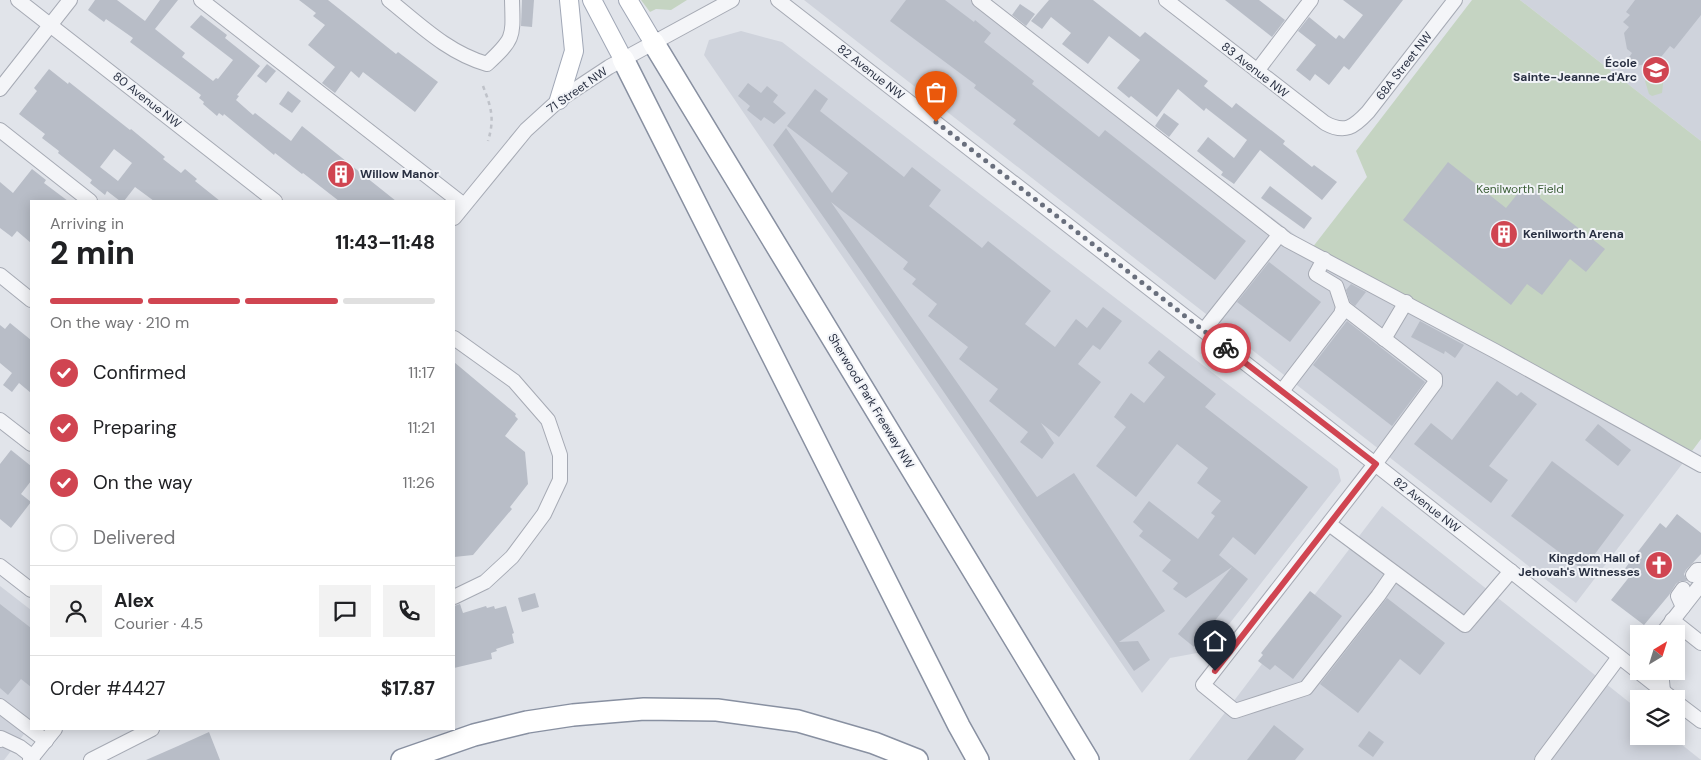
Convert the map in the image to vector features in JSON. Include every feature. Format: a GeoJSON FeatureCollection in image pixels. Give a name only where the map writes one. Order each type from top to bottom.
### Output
{"type":"FeatureCollection","features":[{"type":"Feature","properties":{"kind":"highway","name":"Sherwood Park Freeway NW"},"geometry":{"type":"LineString","coordinates":[[653,42],[1088,760]]}},
{"type":"Feature","properties":{"kind":"highway"},"geometry":{"type":"LineString","coordinates":[[623,59],[958,726],[978,760]]}},
{"type":"Feature","properties":{"kind":"highway"},"geometry":{"type":"LineString","coordinates":[[402,760],[474,735],[527,722],[573,715],[644,709],[716,710],[798,721],[874,743],[917,760]]}},
{"type":"Feature","properties":{"kind":"main road"},"geometry":{"type":"LineString","coordinates":[[559,100],[574,51],[569,0]]}},
{"type":"Feature","properties":{"kind":"main road"},"geometry":{"type":"LineString","coordinates":[[592,0],[623,59]]}},
{"type":"Feature","properties":{"kind":"main road"},"geometry":{"type":"LineString","coordinates":[[628,0],[653,42]]}},
{"type":"Feature","properties":{"kind":"street","name":"80 Avenue NW"},"geometry":{"type":"LineString","coordinates":[[18,0],[274,200]]}},
{"type":"Feature","properties":{"kind":"street"},"geometry":{"type":"LineString","coordinates":[[0,89],[70,0]]}},
{"type":"Feature","properties":{"kind":"street"},"geometry":{"type":"LineString","coordinates":[[202,0],[464,205]]}},
{"type":"Feature","properties":{"kind":"street"},"geometry":{"type":"LineString","coordinates":[[389,0],[448,47],[473,60],[487,64],[506,45],[512,34],[512,0]]}},
{"type":"Feature","properties":{"kind":"street","name":"71 Street NW"},"geometry":{"type":"LineString","coordinates":[[455,217],[526,130],[559,100],[623,59],[732,0]]}},
{"type":"Feature","properties":{"kind":"street","name":"82 Avenue NW"},"geometry":{"type":"LineString","coordinates":[[778,0],[1376,464],[1662,690]]}},
{"type":"Feature","properties":{"kind":"street"},"geometry":{"type":"LineString","coordinates":[[979,0],[1287,240],[1406,302],[1701,465]]}},
{"type":"Feature","properties":{"kind":"street","name":"83 Avenue NW"},"geometry":{"type":"LineString","coordinates":[[1166,0],[1325,123],[1338,129],[1349,128]]}},
{"type":"Feature","properties":{"kind":"street"},"geometry":{"type":"LineString","coordinates":[[1257,71],[1311,0]]}},
{"type":"Feature","properties":{"kind":"street","name":"68A Street NW"},"geometry":{"type":"LineString","coordinates":[[1349,128],[1368,112],[1455,0]]}},
{"type":"Feature","properties":{"kind":"street"},"geometry":{"type":"LineString","coordinates":[[0,130],[89,200]]}},
{"type":"Feature","properties":{"kind":"street"},"geometry":{"type":"LineString","coordinates":[[1204,330],[1280,234]]}},
{"type":"Feature","properties":{"kind":"street"},"geometry":{"type":"LineString","coordinates":[[1282,391],[1341,314],[1342,307],[1336,286],[1316,274],[1324,258]]}},
{"type":"Feature","properties":{"kind":"street"},"geometry":{"type":"LineString","coordinates":[[0,275],[30,299]]}},
{"type":"Feature","properties":{"kind":"street"},"geometry":{"type":"LineString","coordinates":[[1384,338],[1406,302]]}},
{"type":"Feature","properties":{"kind":"street"},"geometry":{"type":"LineString","coordinates":[[1342,307],[1434,378],[1435,383],[1376,464],[1203,686],[1235,711],[1306,688],[1394,573]]}},
{"type":"Feature","properties":{"kind":"street"},"geometry":{"type":"LineString","coordinates":[[455,339],[514,381],[548,420],[560,455],[560,480],[544,514],[512,557],[484,582],[455,596]]}},
{"type":"Feature","properties":{"kind":"street"},"geometry":{"type":"LineString","coordinates":[[0,420],[30,443]]}},
{"type":"Feature","properties":{"kind":"street"},"geometry":{"type":"LineString","coordinates":[[1329,524],[1465,625],[1511,571]]}},
{"type":"Feature","properties":{"kind":"street"},"geometry":{"type":"LineString","coordinates":[[0,566],[30,589]]}},
{"type":"Feature","properties":{"kind":"street"},"geometry":{"type":"LineString","coordinates":[[1668,625],[1699,582]]}},
{"type":"Feature","properties":{"kind":"street"},"geometry":{"type":"LineString","coordinates":[[1683,589],[1678,596],[1683,607]]}},
{"type":"Feature","properties":{"kind":"street"},"geometry":{"type":"LineString","coordinates":[[1672,620],[1701,643]]}},
{"type":"Feature","properties":{"kind":"street"},"geometry":{"type":"LineString","coordinates":[[1542,760],[1619,657]]}},
{"type":"Feature","properties":{"kind":"street"},"geometry":{"type":"LineString","coordinates":[[0,706],[30,729]]}},
{"type":"Feature","properties":{"kind":"street"},"geometry":{"type":"LineString","coordinates":[[1685,709],[1701,721]]}},
{"type":"Feature","properties":{"kind":"street"},"geometry":{"type":"LineString","coordinates":[[32,730],[46,741]]}},
{"type":"Feature","properties":{"kind":"street"},"geometry":{"type":"LineString","coordinates":[[0,740],[1,738],[20,747],[32,759],[54,730]]}},
{"type":"Feature","properties":{"kind":"street"},"geometry":{"type":"LineString","coordinates":[[91,760],[150,730]]}},
{"type":"Feature","properties":{"kind":"path"},"geometry":{"type":"LineString","coordinates":[[484,86],[491,106],[493,120],[488,141]]}},
{"type":"Feature","properties":{"kind":"shaded area"},"geometry":{"type":"Polygon","coordinates":[[[804,0],[986,0],[1312,248],[1692,451],[1576,603],[804,0]]]}},
{"type":"Feature","properties":{"kind":"shaded area","name":"École Sainte-Jeanne-d'Arc"},"geometry":{"type":"Polygon","coordinates":[[[1520,0],[1701,0],[1701,141],[1520,0]]]}},
{"type":"Feature","properties":{"kind":"shaded area"},"geometry":{"type":"Polygon","coordinates":[[[741,31],[782,42],[1338,469],[1341,481],[1208,651],[1170,658],[1142,693],[704,55],[709,40],[741,31]]]}},
{"type":"Feature","properties":{"kind":"shaded area"},"geometry":{"type":"Polygon","coordinates":[[[1382,506],[1630,703],[1630,745],[1682,745],[1701,760],[1189,760],[1382,506]]]}},
{"type":"Feature","properties":{"kind":"shaded area"},"geometry":{"type":"Polygon","coordinates":[[[0,586],[30,609],[30,726],[4,760],[0,760],[0,586]]]}},
{"type":"Feature","properties":{"kind":"green space"},"geometry":{"type":"Polygon","coordinates":[[[641,0],[687,0],[671,10],[656,9],[650,12],[641,0]]]}},
{"type":"Feature","properties":{"kind":"green space","name":"Kenilworth Field"},"geometry":{"type":"Polygon","coordinates":[[[1472,0],[1520,0],[1701,141],[1701,439],[1692,451],[1312,248],[1367,177],[1356,151],[1472,0]]]}},
{"type":"Feature","properties":{"kind":"green space"},"geometry":{"type":"Polygon","coordinates":[[[1658,69],[1664,75],[1662,93],[1652,96],[1649,94],[1645,81],[1650,72],[1658,69]]]}},
{"type":"Feature","properties":{"kind":"building"},"geometry":{"type":"Polygon","coordinates":[[[95,0],[117,0],[145,21],[160,0],[178,0],[155,29],[185,53],[182,57],[213,81],[216,78],[218,79],[233,60],[190,27],[201,15],[227,35],[225,38],[260,66],[237,95],[239,96],[236,100],[253,115],[255,113],[291,141],[302,126],[395,200],[338,200],[275,153],[274,155],[224,114],[223,116],[219,113],[217,116],[203,104],[204,102],[199,98],[201,95],[130,42],[133,38],[106,19],[104,22],[88,10],[95,0]]]}},
{"type":"Feature","properties":{"kind":"building"},"geometry":{"type":"Polygon","coordinates":[[[299,0],[328,0],[396,54],[398,52],[438,82],[415,112],[363,72],[359,78],[351,71],[335,93],[322,83],[335,67],[308,45],[325,25],[313,16],[316,13],[299,0]]]}},
{"type":"Feature","properties":{"kind":"building"},"geometry":{"type":"Polygon","coordinates":[[[522,0],[534,0],[532,27],[521,26],[522,0]]]}},
{"type":"Feature","properties":{"kind":"building"},"geometry":{"type":"Polygon","coordinates":[[[906,0],[945,0],[974,22],[975,20],[991,33],[984,42],[1034,81],[1032,84],[1099,137],[1105,130],[1246,241],[1215,280],[1013,124],[1016,120],[974,88],[976,85],[890,21],[906,0]]]}},
{"type":"Feature","properties":{"kind":"building"},"geometry":{"type":"Polygon","coordinates":[[[1049,0],[1093,0],[1140,37],[1145,32],[1208,81],[1204,86],[1232,108],[1236,103],[1285,141],[1283,144],[1312,167],[1314,165],[1337,182],[1322,200],[1260,150],[1234,184],[1221,175],[1223,172],[1197,151],[1208,137],[1234,158],[1247,140],[1206,108],[1204,111],[1178,89],[1157,117],[1131,96],[1129,98],[1117,88],[1140,60],[1109,36],[1088,64],[1062,44],[1071,33],[1051,17],[1042,29],[1031,21],[1049,0]]]}},
{"type":"Feature","properties":{"kind":"building"},"geometry":{"type":"Polygon","coordinates":[[[1225,0],[1259,0],[1285,20],[1272,37],[1225,0]]]}},
{"type":"Feature","properties":{"kind":"building"},"geometry":{"type":"Polygon","coordinates":[[[1343,0],[1403,0],[1349,70],[1344,66],[1329,85],[1315,74],[1310,81],[1296,70],[1316,45],[1298,31],[1309,17],[1336,39],[1339,35],[1344,39],[1363,15],[1343,0]]]}},
{"type":"Feature","properties":{"kind":"building"},"geometry":{"type":"Polygon","coordinates":[[[1635,0],[1701,0],[1701,15],[1674,49],[1670,46],[1657,62],[1636,66],[1628,59],[1632,53],[1627,49],[1624,33],[1629,27],[1623,22],[1630,15],[1626,12],[1635,0]]]}},
{"type":"Feature","properties":{"kind":"building"},"geometry":{"type":"Polygon","coordinates":[[[1020,4],[1035,14],[1026,26],[1012,15],[1020,4]]]}},
{"type":"Feature","properties":{"kind":"building"},"geometry":{"type":"Polygon","coordinates":[[[267,64],[276,71],[266,83],[257,76],[267,64]]]}},
{"type":"Feature","properties":{"kind":"building"},"geometry":{"type":"Polygon","coordinates":[[[49,69],[131,129],[181,173],[185,169],[197,179],[195,181],[219,200],[153,200],[135,187],[125,200],[119,200],[107,191],[105,195],[90,183],[92,180],[42,138],[45,134],[19,114],[37,91],[34,88],[49,69]],[[114,149],[100,167],[118,181],[132,163],[114,149]]]}},
{"type":"Feature","properties":{"kind":"building"},"geometry":{"type":"Polygon","coordinates":[[[748,83],[761,93],[767,86],[778,95],[773,102],[786,113],[774,124],[764,117],[761,121],[747,110],[750,106],[738,96],[748,83]]]}},
{"type":"Feature","properties":{"kind":"building"},"geometry":{"type":"Polygon","coordinates":[[[815,89],[828,99],[820,111],[904,177],[912,167],[941,190],[929,206],[982,248],[988,241],[1051,291],[1025,324],[1055,347],[1076,319],[1087,328],[1103,307],[1122,321],[1100,350],[1093,345],[1078,364],[1101,382],[1059,437],[1041,423],[1054,443],[1042,459],[1020,442],[1028,432],[989,401],[998,389],[959,359],[968,347],[928,316],[937,304],[912,284],[916,279],[903,269],[908,262],[831,202],[1037,497],[1074,473],[1165,611],[1119,642],[1138,641],[1150,660],[1134,671],[862,272],[773,145],[786,128],[832,193],[848,173],[787,126],[815,89]]]}},
{"type":"Feature","properties":{"kind":"building"},"geometry":{"type":"Polygon","coordinates":[[[288,91],[301,101],[292,113],[279,104],[288,91]]]}},
{"type":"Feature","properties":{"kind":"building"},"geometry":{"type":"Polygon","coordinates":[[[1164,113],[1179,124],[1169,137],[1155,126],[1164,113]]]}},
{"type":"Feature","properties":{"kind":"building","name":"Kenilworth Arena"},"geometry":{"type":"Polygon","coordinates":[[[1448,162],[1506,208],[1519,192],[1539,190],[1540,198],[1605,249],[1586,272],[1570,259],[1542,295],[1527,284],[1511,305],[1403,220],[1448,162]]]}},
{"type":"Feature","properties":{"kind":"building"},"geometry":{"type":"Polygon","coordinates":[[[32,169],[46,180],[44,183],[67,200],[30,200],[30,242],[17,231],[12,237],[0,228],[0,182],[13,193],[32,169]]]}},
{"type":"Feature","properties":{"kind":"building"},"geometry":{"type":"Polygon","coordinates":[[[1270,186],[1312,218],[1304,229],[1261,198],[1270,186]]]}},
{"type":"Feature","properties":{"kind":"building"},"geometry":{"type":"Polygon","coordinates":[[[1269,262],[1321,302],[1290,342],[1237,302],[1269,262]]]}},
{"type":"Feature","properties":{"kind":"building"},"geometry":{"type":"Polygon","coordinates":[[[1351,284],[1366,292],[1355,306],[1350,302],[1346,290],[1351,284]]]}},
{"type":"Feature","properties":{"kind":"building"},"geometry":{"type":"Polygon","coordinates":[[[1347,321],[1425,382],[1392,426],[1313,365],[1347,321]]]}},
{"type":"Feature","properties":{"kind":"building"},"geometry":{"type":"Polygon","coordinates":[[[1420,321],[1464,345],[1455,358],[1445,351],[1444,354],[1411,337],[1420,321]]]}},
{"type":"Feature","properties":{"kind":"building"},"geometry":{"type":"Polygon","coordinates":[[[10,323],[30,339],[30,392],[19,383],[12,392],[3,385],[12,373],[0,363],[0,325],[5,329],[10,323]]]}},
{"type":"Feature","properties":{"kind":"building"},"geometry":{"type":"Polygon","coordinates":[[[1159,350],[1216,394],[1205,407],[1308,487],[1255,555],[1233,537],[1219,555],[1248,579],[1194,647],[1178,634],[1232,567],[1186,598],[1173,589],[1178,583],[1162,571],[1171,560],[1139,536],[1143,531],[1133,522],[1149,501],[1198,539],[1215,516],[1211,513],[1221,501],[1197,483],[1208,468],[1177,444],[1136,497],[1096,466],[1126,427],[1114,417],[1131,393],[1144,403],[1165,377],[1148,363],[1159,350]]]}},
{"type":"Feature","properties":{"kind":"building"},"geometry":{"type":"Polygon","coordinates":[[[455,363],[516,414],[515,416],[518,419],[505,436],[525,452],[528,484],[510,507],[512,509],[473,555],[455,557],[455,363]]]}},
{"type":"Feature","properties":{"kind":"building"},"geometry":{"type":"Polygon","coordinates":[[[1497,381],[1517,396],[1521,392],[1537,404],[1489,466],[1508,480],[1491,503],[1414,444],[1431,423],[1452,440],[1497,381]]]}},
{"type":"Feature","properties":{"kind":"building"},"geometry":{"type":"Polygon","coordinates":[[[1598,424],[1631,450],[1618,466],[1585,440],[1598,424]]]}},
{"type":"Feature","properties":{"kind":"building"},"geometry":{"type":"Polygon","coordinates":[[[11,450],[30,465],[30,482],[21,494],[30,503],[11,528],[0,519],[0,464],[11,450]]]}},
{"type":"Feature","properties":{"kind":"building"},"geometry":{"type":"Polygon","coordinates":[[[1552,461],[1624,515],[1583,570],[1511,516],[1552,461]]]}},
{"type":"Feature","properties":{"kind":"building","name":"Kingdom Hall of Jehovah's Witnesses"},"geometry":{"type":"Polygon","coordinates":[[[1677,514],[1701,533],[1701,554],[1686,570],[1684,574],[1687,581],[1680,581],[1676,584],[1644,625],[1611,600],[1630,576],[1623,571],[1660,523],[1666,528],[1677,514]]]}},
{"type":"Feature","properties":{"kind":"building"},"geometry":{"type":"Polygon","coordinates":[[[1310,591],[1342,616],[1293,679],[1275,665],[1270,670],[1258,661],[1263,655],[1261,653],[1310,591]]]}},
{"type":"Feature","properties":{"kind":"building"},"geometry":{"type":"Polygon","coordinates":[[[535,593],[539,607],[522,612],[518,598],[535,593]]]}},
{"type":"Feature","properties":{"kind":"building"},"geometry":{"type":"Polygon","coordinates":[[[1387,598],[1445,643],[1420,675],[1400,659],[1358,713],[1320,684],[1387,598]]]}},
{"type":"Feature","properties":{"kind":"building"},"geometry":{"type":"Polygon","coordinates":[[[0,604],[30,627],[30,686],[21,679],[8,695],[0,688],[0,604]]]}},
{"type":"Feature","properties":{"kind":"building"},"geometry":{"type":"Polygon","coordinates":[[[460,604],[463,613],[486,606],[487,608],[494,606],[495,609],[506,606],[514,633],[512,634],[514,643],[496,649],[497,651],[491,653],[492,659],[455,668],[455,606],[460,604]]]}},
{"type":"Feature","properties":{"kind":"building"},"geometry":{"type":"Polygon","coordinates":[[[1274,725],[1304,749],[1295,760],[1247,760],[1274,725]]]}},
{"type":"Feature","properties":{"kind":"building"},"geometry":{"type":"Polygon","coordinates":[[[1369,731],[1384,742],[1373,757],[1358,746],[1369,731]]]}},
{"type":"Feature","properties":{"kind":"building"},"geometry":{"type":"Polygon","coordinates":[[[209,732],[220,760],[146,760],[178,746],[209,732]]]}},
{"type":"Feature","properties":{"kind":"way so far"},"geometry":{"type":"LineString","coordinates":[[936,122],[1226,348]]}},
{"type":"Feature","properties":{"kind":"place","name":"École Sainte-Jeanne-d'Arc"},"geometry":{"type":"Point","coordinates":[1656,70]}},
{"type":"Feature","properties":{"kind":"place","name":"Willow Manor"},"geometry":{"type":"Point","coordinates":[341,174]}},
{"type":"Feature","properties":{"kind":"place","name":"Kenilworth Arena"},"geometry":{"type":"Point","coordinates":[1504,234]}},
{"type":"Feature","properties":{"kind":"place","name":"Kingdom Hall of Jehovah's Witnesses"},"geometry":{"type":"Point","coordinates":[1659,565]}},
{"type":"Feature","properties":{"kind":"route"},"geometry":{"type":"LineString","coordinates":[[1215,671],[1376,464],[1226,348]]}}]}
